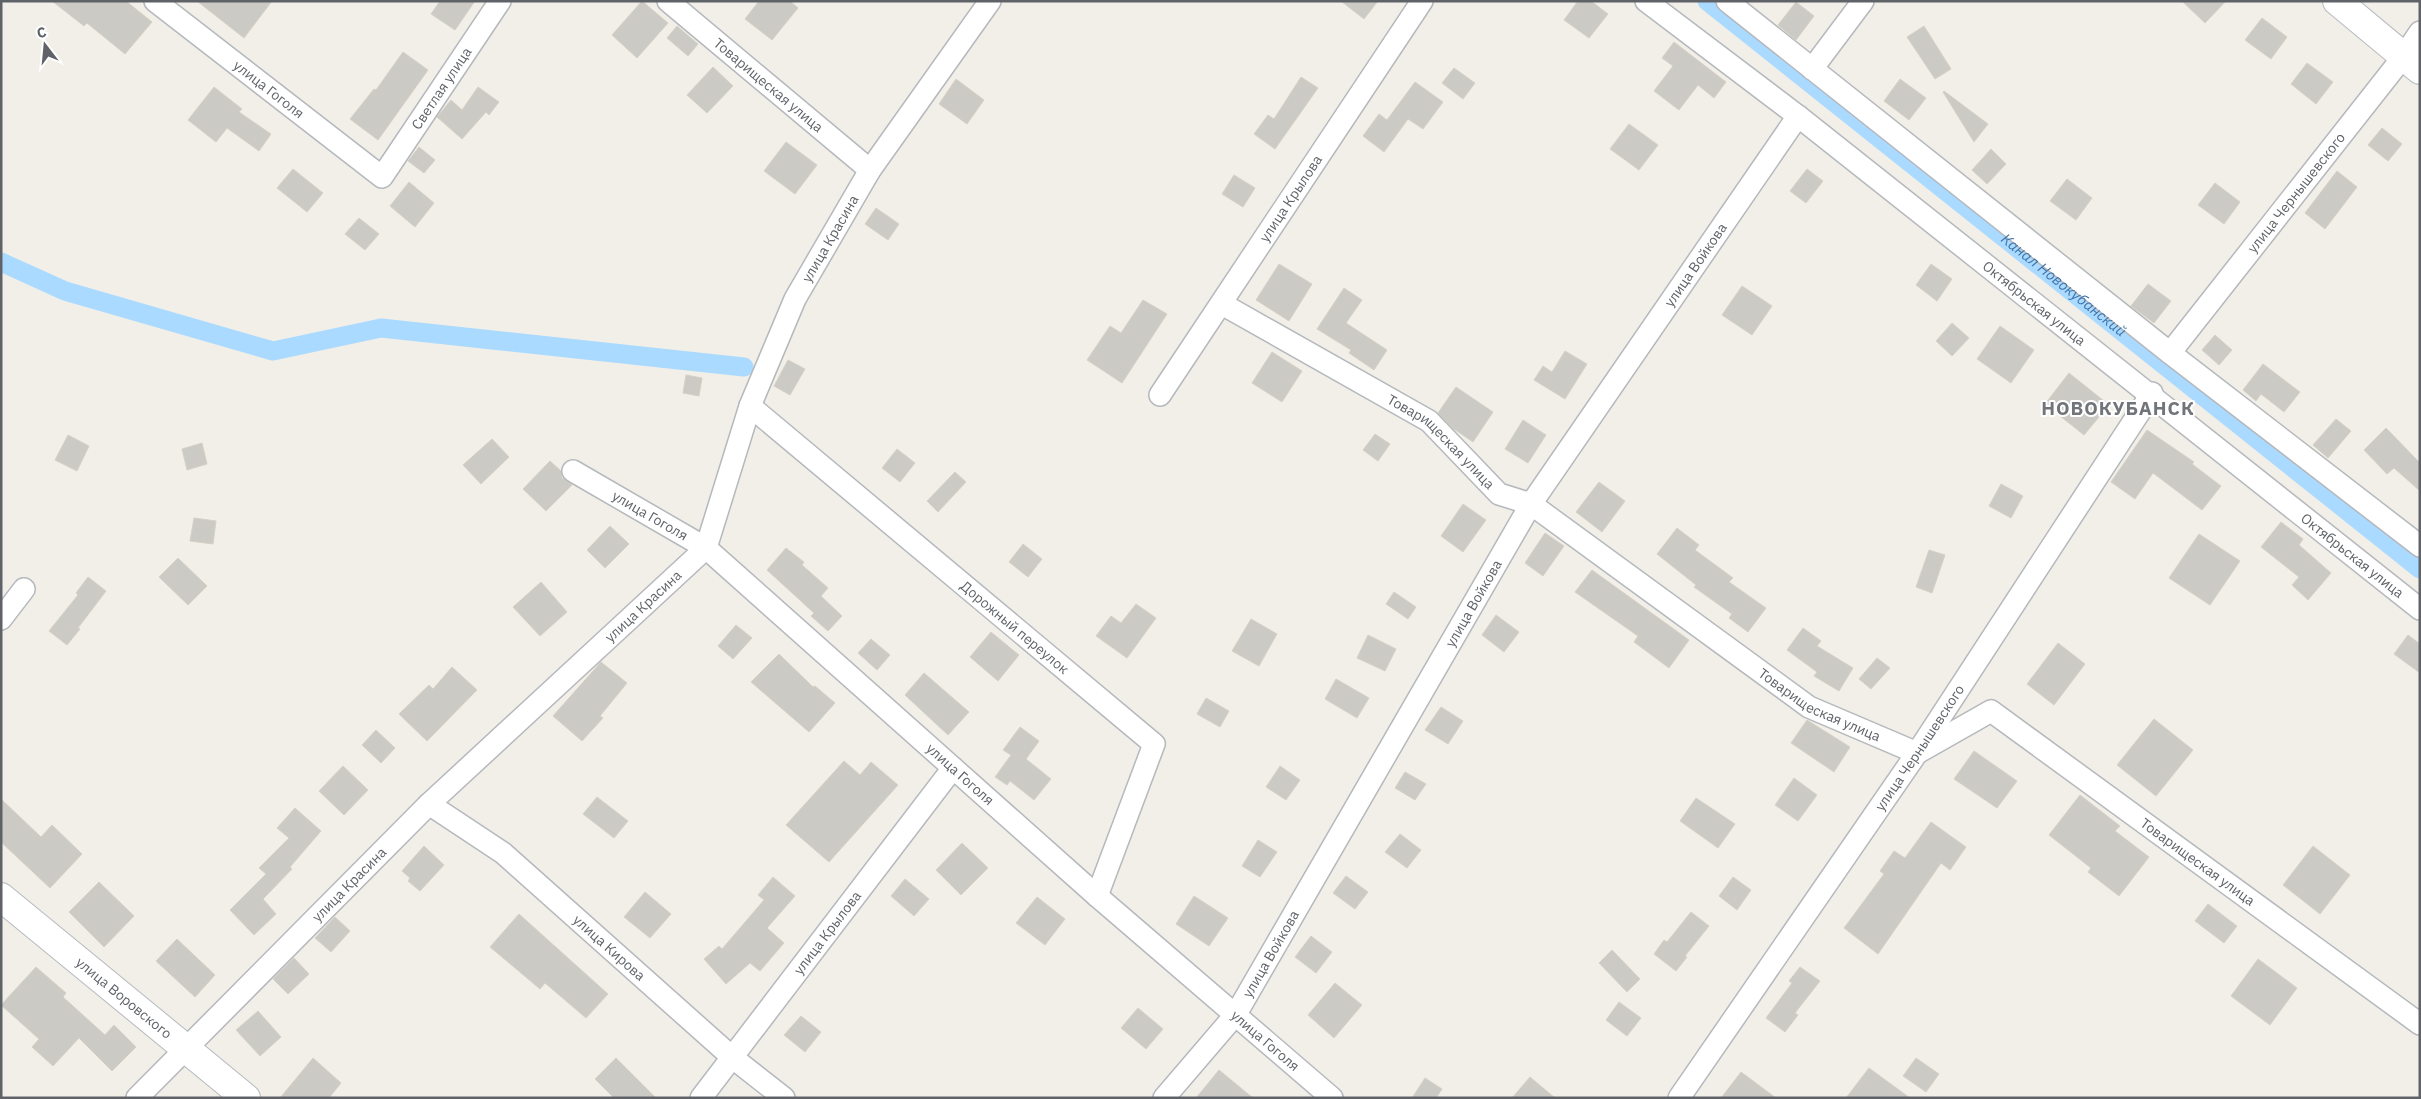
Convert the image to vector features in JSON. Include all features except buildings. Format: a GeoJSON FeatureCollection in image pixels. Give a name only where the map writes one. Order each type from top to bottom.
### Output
{"type":"FeatureCollection","features":[{"type":"Feature","properties":{"kind":"main road"},"geometry":{"type":"LineString","coordinates":[[2337,1],[2411,64]]}},
{"type":"Feature","properties":{"kind":"main road","name":"улица Воровского"},"geometry":{"type":"LineString","coordinates":[[1,897],[246,1098]]}},
{"type":"Feature","properties":{"kind":"street","name":"улица Гоголя"},"geometry":{"type":"LineString","coordinates":[[155,1],[382,177]]}},
{"type":"Feature","properties":{"kind":"street","name":"Светлая улица"},"geometry":{"type":"LineString","coordinates":[[382,177],[500,1]]}},
{"type":"Feature","properties":{"kind":"street","name":"Товарищеская улица"},"geometry":{"type":"LineString","coordinates":[[668,1],[870,170]]}},
{"type":"Feature","properties":{"kind":"street","name":"улица Красина"},"geometry":{"type":"LineString","coordinates":[[137,1098],[187,1050],[429,804],[706,548],[750,406],[795,299],[870,170],[990,1]]}},
{"type":"Feature","properties":{"kind":"street","name":"улица Крылова"},"geometry":{"type":"LineString","coordinates":[[1160,396],[1422,1]]}},
{"type":"Feature","properties":{"kind":"street","name":"Октябрьская улица"},"geometry":{"type":"LineString","coordinates":[[1646,1],[1798,116],[2420,609]]}},
{"type":"Feature","properties":{"kind":"street"},"geometry":{"type":"LineString","coordinates":[[1727,1],[2170,353],[2420,546]]}},
{"type":"Feature","properties":{"kind":"street"},"geometry":{"type":"LineString","coordinates":[[1812,69],[1863,1]]}},
{"type":"Feature","properties":{"kind":"street","name":"улица Чернышевского"},"geometry":{"type":"LineString","coordinates":[[2170,353],[2411,64],[2420,32]]}},
{"type":"Feature","properties":{"kind":"street","name":"улица Войкова"},"geometry":{"type":"LineString","coordinates":[[1164,1098],[1236,1014],[1531,504],[1798,116]]}},
{"type":"Feature","properties":{"kind":"street","name":"Товарищеская улица"},"geometry":{"type":"LineString","coordinates":[[1222,304],[1429,421],[1499,494],[1531,504],[1809,707],[1917,753],[1991,711],[2420,1024]]}},
{"type":"Feature","properties":{"kind":"street","name":"улица Чернышевского"},"geometry":{"type":"LineString","coordinates":[[1679,1098],[1917,753],[2151,395]]}},
{"type":"Feature","properties":{"kind":"street","name":"Дорожный переулок"},"geometry":{"type":"LineString","coordinates":[[750,406],[1154,744],[1097,896]]}},
{"type":"Feature","properties":{"kind":"street","name":"улица Гоголя"},"geometry":{"type":"LineString","coordinates":[[573,471],[706,548],[1097,896],[1332,1098]]}},
{"type":"Feature","properties":{"kind":"street"},"geometry":{"type":"LineString","coordinates":[[1,619],[24,589]]}},
{"type":"Feature","properties":{"kind":"street","name":"улица Крылова"},"geometry":{"type":"LineString","coordinates":[[701,1098],[953,768]]}},
{"type":"Feature","properties":{"kind":"street","name":"улица Кирова"},"geometry":{"type":"LineString","coordinates":[[429,804],[503,853],[732,1058],[784,1098]]}},
{"type":"Feature","properties":{"kind":"waterway","name":"Канал Новокубанский"},"geometry":{"type":"LineString","coordinates":[[1707,1],[2420,569]]}},
{"type":"Feature","properties":{"kind":"waterway"},"geometry":{"type":"LineString","coordinates":[[1,262],[65,291],[273,351],[381,328],[744,367]]}},
{"type":"Feature","properties":{"kind":"district","name":"НОВОКУБАНСК"},"geometry":{"type":"Point","coordinates":[2118,408]}}]}
